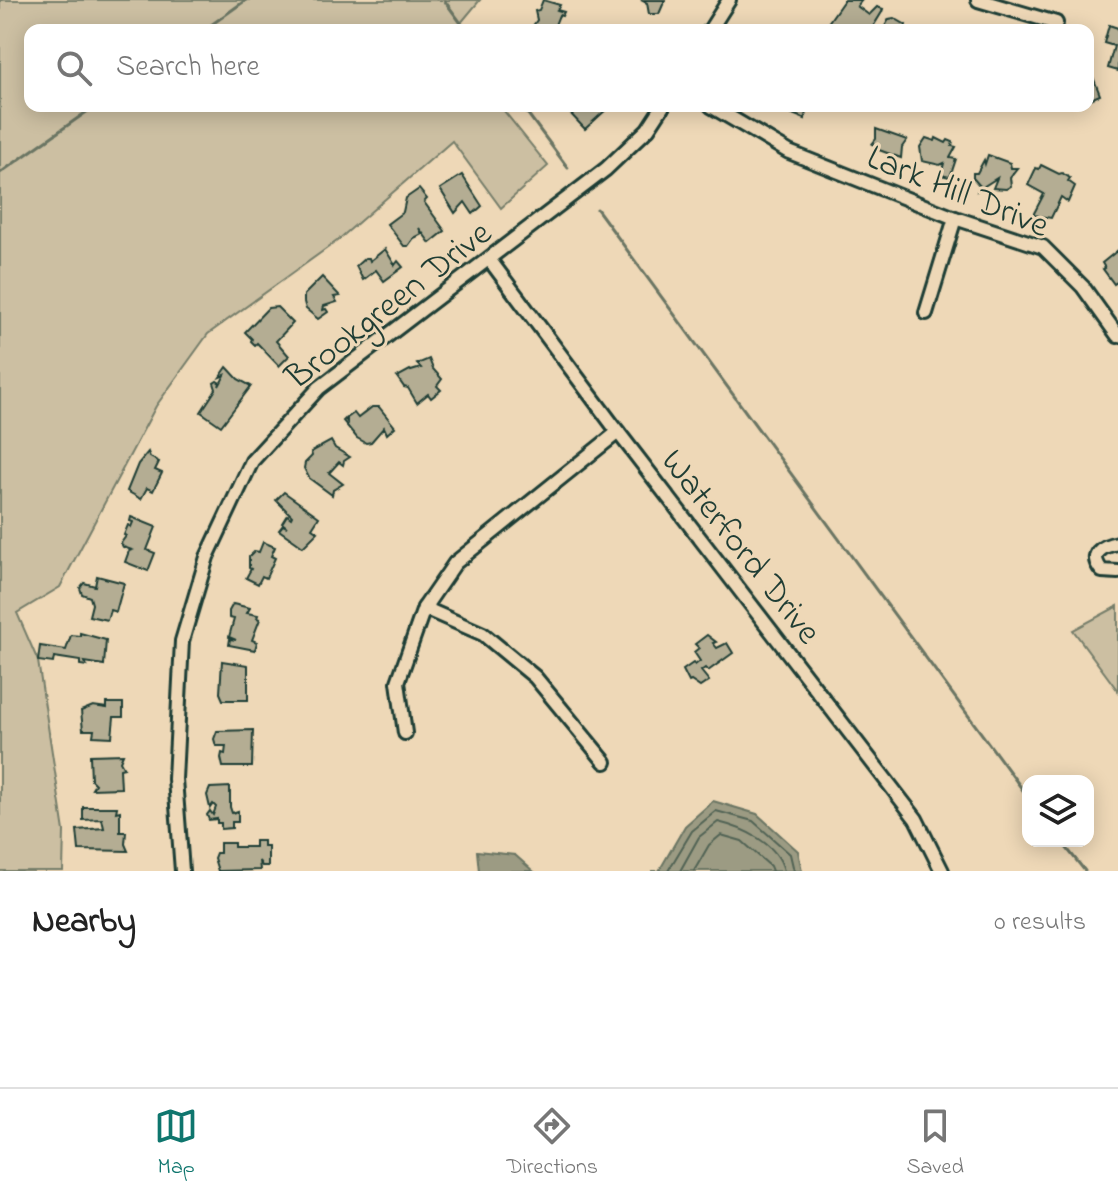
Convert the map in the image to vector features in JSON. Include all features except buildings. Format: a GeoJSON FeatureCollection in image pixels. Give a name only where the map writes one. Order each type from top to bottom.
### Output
{"type":"FeatureCollection","features":[{"type":"Feature","properties":{"kind":"street"},"geometry":{"type":"LineString","coordinates":[[714,24],[729,0]]}},
{"type":"Feature","properties":{"kind":"street"},"geometry":{"type":"LineString","coordinates":[[978,0],[1056,23]]}},
{"type":"Feature","properties":{"kind":"street","name":"Brookgreen Drive"},"geometry":{"type":"LineString","coordinates":[[182,871],[175,779],[182,641],[207,557],[252,461],[319,388],[606,169],[648,129],[659,112]]}},
{"type":"Feature","properties":{"kind":"street","name":"Lark Hill Drive"},"geometry":{"type":"LineString","coordinates":[[721,112],[789,152],[955,218],[1043,247],[1083,287],[1118,336]]}},
{"type":"Feature","properties":{"kind":"street"},"geometry":{"type":"LineString","coordinates":[[926,313],[955,218]]}},
{"type":"Feature","properties":{"kind":"street","name":"Waterford Drive"},"geometry":{"type":"LineString","coordinates":[[489,259],[916,819],[942,871]]}},
{"type":"Feature","properties":{"kind":"street"},"geometry":{"type":"LineString","coordinates":[[405,733],[398,682],[424,608],[455,563],[618,432]]}},
{"type":"Feature","properties":{"kind":"street"},"geometry":{"type":"LineString","coordinates":[[1118,543],[1102,546],[1095,558],[1102,571],[1118,572]]}},
{"type":"Feature","properties":{"kind":"street"},"geometry":{"type":"LineString","coordinates":[[424,608],[483,634],[535,677],[605,762]]}},
{"type":"Feature","properties":{"kind":"shaded area"},"geometry":{"type":"Polygon","coordinates":[[[0,0],[480,0],[460,24],[24,24],[24,112],[505,112],[548,166],[501,208],[452,141],[337,241],[208,334],[156,406],[60,587],[17,613],[38,661],[64,831],[63,871],[0,871],[0,0]]]}},
{"type":"Feature","properties":{"kind":"shaded area"},"geometry":{"type":"Polygon","coordinates":[[[1118,606],[1118,691],[1073,630],[1118,606]]]}},
{"type":"Feature","properties":{"kind":"water"},"geometry":{"type":"Polygon","coordinates":[[[713,801],[757,814],[798,851],[802,871],[659,871],[685,826],[713,801]]]}},
{"type":"Feature","properties":{"kind":"water"},"geometry":{"type":"Polygon","coordinates":[[[477,851],[515,855],[533,871],[479,871],[477,851]]]}},
{"type":"Feature","properties":{"kind":"waterway"},"geometry":{"type":"LineString","coordinates":[[212,24],[246,0]]}},
{"type":"Feature","properties":{"kind":"waterway"},"geometry":{"type":"LineString","coordinates":[[444,0],[462,24]]}},
{"type":"Feature","properties":{"kind":"waterway"},"geometry":{"type":"LineString","coordinates":[[0,173],[86,112]]}},
{"type":"Feature","properties":{"kind":"waterway"},"geometry":{"type":"LineString","coordinates":[[526,112],[568,168]]}},
{"type":"Feature","properties":{"kind":"waterway"},"geometry":{"type":"LineString","coordinates":[[597,209],[1022,789]]}},
{"type":"Feature","properties":{"kind":"waterway"},"geometry":{"type":"LineString","coordinates":[[1066,847],[1085,871]]}}]}
